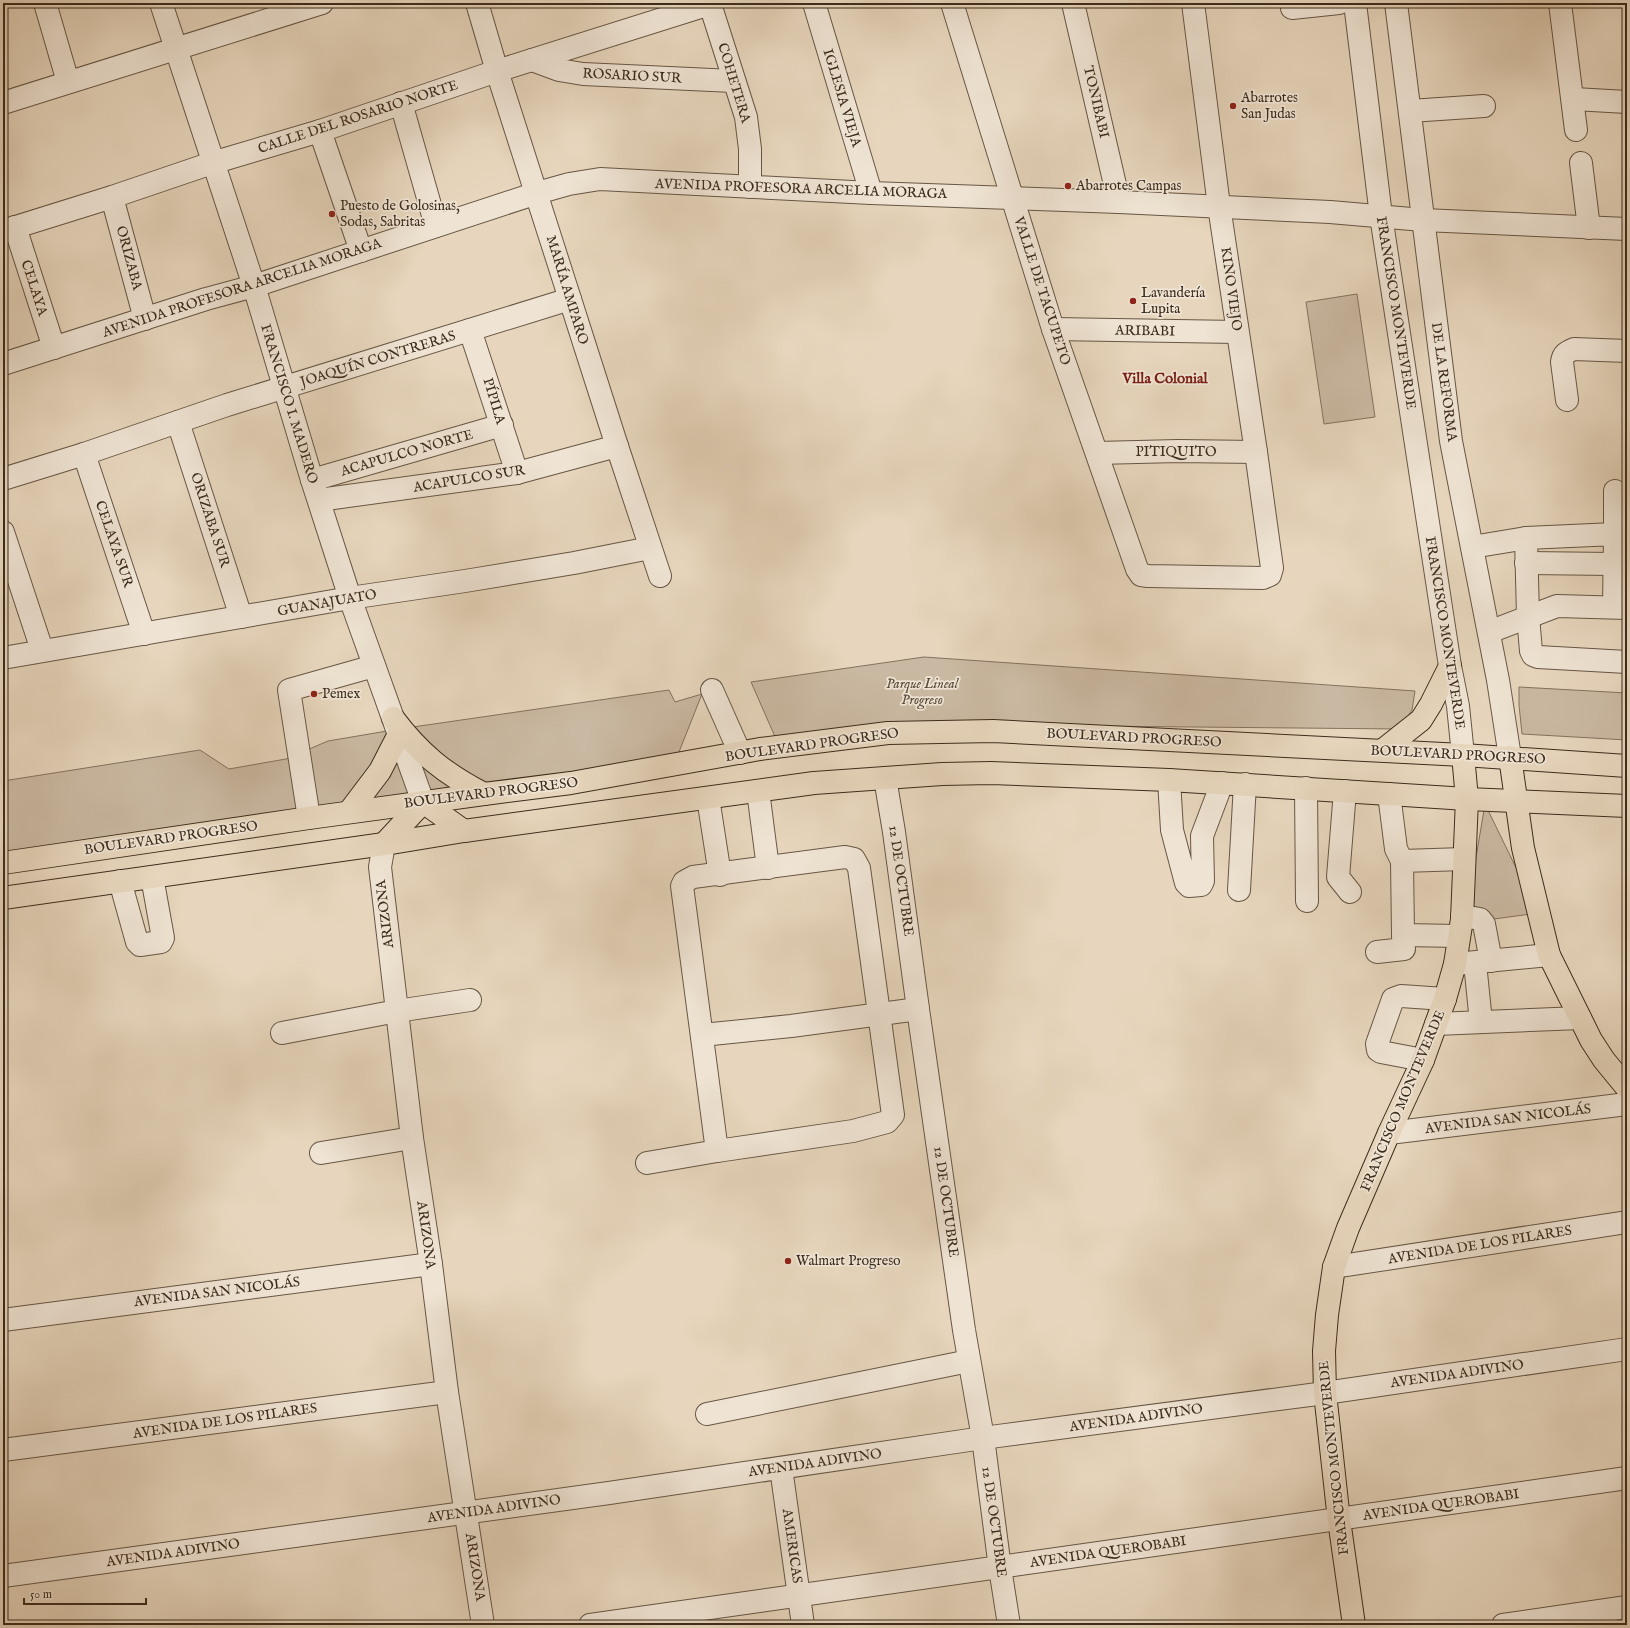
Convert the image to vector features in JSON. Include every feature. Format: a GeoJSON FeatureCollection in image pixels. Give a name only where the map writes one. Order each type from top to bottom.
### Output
{"type":"FeatureCollection","features":[{"type":"Feature","properties":{"kind":"main road"},"geometry":{"type":"LineString","coordinates":[[1383,750],[1421,720],[1450,666]]}},
{"type":"Feature","properties":{"kind":"main road"},"geometry":{"type":"LineString","coordinates":[[349,812],[380,771],[396,727],[442,770],[462,783],[484,794]]}},
{"type":"Feature","properties":{"kind":"main road","name":"BOULEVARD PROGRESO"},"geometry":{"type":"LineString","coordinates":[[3,863],[349,812],[609,777],[740,753],[888,733],[993,731],[1463,754],[1627,766]]}},
{"type":"Feature","properties":{"kind":"main road","name":"FRANCISCO MONTEVERDE"},"geometry":{"type":"LineString","coordinates":[[1354,1625],[1339,1520],[1325,1393],[1324,1352],[1327,1315],[1334,1267],[1348,1228],[1389,1133],[1423,1060],[1445,999],[1474,963],[1461,926],[1467,799],[1463,754]]}},
{"type":"Feature","properties":{"kind":"main road"},"geometry":{"type":"LineString","coordinates":[[1510,757],[1527,872],[1549,955],[1591,1040],[1627,1088]]}},
{"type":"Feature","properties":{"kind":"main road"},"geometry":{"type":"LineString","coordinates":[[3,898],[384,844],[464,831],[814,783],[942,774],[990,773],[1169,780],[1467,799],[1627,806]]}},
{"type":"Feature","properties":{"kind":"main road"},"geometry":{"type":"LineString","coordinates":[[384,844],[423,802],[464,831]]}},
{"type":"Feature","properties":{"kind":"street"},"geometry":{"type":"LineString","coordinates":[[45,3],[68,82]]}},
{"type":"Feature","properties":{"kind":"street","name":"FRANCISCO I. MADERO"},"geometry":{"type":"LineString","coordinates":[[161,3],[212,163],[254,286],[312,480],[350,598],[423,802]]}},
{"type":"Feature","properties":{"kind":"street"},"geometry":{"type":"LineString","coordinates":[[3,103],[322,3]]}},
{"type":"Feature","properties":{"kind":"street","name":"MARÍA AMPARO"},"geometry":{"type":"LineString","coordinates":[[477,3],[497,71],[660,576]]}},
{"type":"Feature","properties":{"kind":"street","name":"IGLESIA VIEJA"},"geometry":{"type":"LineString","coordinates":[[814,3],[871,193]]}},
{"type":"Feature","properties":{"kind":"street","name":"VALLE DE TACUPETO"},"geometry":{"type":"LineString","coordinates":[[952,3],[1053,329],[1137,570],[1141,575]]}},
{"type":"Feature","properties":{"kind":"street","name":"TONIBABI"},"geometry":{"type":"LineString","coordinates":[[1073,3],[1119,202]]}},
{"type":"Feature","properties":{"kind":"street","name":"KINO VIEJO"},"geometry":{"type":"LineString","coordinates":[[1141,575],[1263,578],[1270,575],[1272,568],[1219,206],[1193,3]]}},
{"type":"Feature","properties":{"kind":"street"},"geometry":{"type":"LineString","coordinates":[[1292,8],[1339,3]]}},
{"type":"Feature","properties":{"kind":"street","name":"FRANCISCO MONTEVERDE"},"geometry":{"type":"LineString","coordinates":[[1355,3],[1382,216],[1450,666],[1458,706],[1463,754]]}},
{"type":"Feature","properties":{"kind":"street","name":"DE LA REFORMA"},"geometry":{"type":"LineString","coordinates":[[1396,3],[1451,441],[1502,700],[1510,757]]}},
{"type":"Feature","properties":{"kind":"street"},"geometry":{"type":"LineString","coordinates":[[1560,3],[1574,99],[1576,130]]}},
{"type":"Feature","properties":{"kind":"street","name":"CALLE DEL ROSARIO NORTE"},"geometry":{"type":"LineString","coordinates":[[9,229],[112,198],[212,163],[320,131],[401,102],[711,4]]}},
{"type":"Feature","properties":{"kind":"street","name":"COHETERA"},"geometry":{"type":"LineString","coordinates":[[711,4],[733,81],[746,117],[750,149],[750,187]]}},
{"type":"Feature","properties":{"kind":"street","name":"ROSARIO SUR"},"geometry":{"type":"LineString","coordinates":[[532,60],[559,70],[583,74],[733,81]]}},
{"type":"Feature","properties":{"kind":"street"},"geometry":{"type":"LineString","coordinates":[[1574,99],[1627,102]]}},
{"type":"Feature","properties":{"kind":"street"},"geometry":{"type":"LineString","coordinates":[[401,102],[436,226]]}},
{"type":"Feature","properties":{"kind":"street"},"geometry":{"type":"LineString","coordinates":[[1410,111],[1484,106]]}},
{"type":"Feature","properties":{"kind":"street"},"geometry":{"type":"LineString","coordinates":[[320,131],[361,251]]}},
{"type":"Feature","properties":{"kind":"street"},"geometry":{"type":"LineString","coordinates":[[1581,163],[1589,228]]}},
{"type":"Feature","properties":{"kind":"street","name":"AVENIDA PROFESORA ARCELIA MORAGA"},"geometry":{"type":"LineString","coordinates":[[3,364],[254,286],[537,193],[569,184],[600,179],[871,193],[1012,197],[1219,206],[1423,220],[1627,229]]}},
{"type":"Feature","properties":{"kind":"street","name":"ORIZABA"},"geometry":{"type":"LineString","coordinates":[[112,198],[145,319]]}},
{"type":"Feature","properties":{"kind":"street","name":"CELAYA"},"geometry":{"type":"LineString","coordinates":[[9,229],[54,348]]}},
{"type":"Feature","properties":{"kind":"street","name":"JOAQUÍN CONTRERAS"},"geometry":{"type":"LineString","coordinates":[[3,479],[284,388],[570,299]]}},
{"type":"Feature","properties":{"kind":"street","name":"ARIBABI"},"geometry":{"type":"LineString","coordinates":[[1053,329],[1237,332]]}},
{"type":"Feature","properties":{"kind":"street","name":"PÍPILA"},"geometry":{"type":"LineString","coordinates":[[470,330],[517,473]]}},
{"type":"Feature","properties":{"kind":"street"},"geometry":{"type":"LineString","coordinates":[[1567,400],[1562,362],[1563,356],[1567,352],[1574,349],[1627,352]]}},
{"type":"Feature","properties":{"kind":"street","name":"ORIZABA SUR"},"geometry":{"type":"LineString","coordinates":[[178,422],[241,618]]}},
{"type":"Feature","properties":{"kind":"street","name":"ACAPULCO NORTE"},"geometry":{"type":"LineString","coordinates":[[312,480],[502,425]]}},
{"type":"Feature","properties":{"kind":"street","name":"ACAPULCO SUR"},"geometry":{"type":"LineString","coordinates":[[319,500],[517,473],[617,446]]}},
{"type":"Feature","properties":{"kind":"street","name":"PITIQUITO"},"geometry":{"type":"LineString","coordinates":[[1097,454],[1178,451],[1256,452]]}},
{"type":"Feature","properties":{"kind":"street","name":"CELAYA SUR"},"geometry":{"type":"LineString","coordinates":[[84,454],[144,634]]}},
{"type":"Feature","properties":{"kind":"street"},"geometry":{"type":"LineString","coordinates":[[1489,632],[1557,606],[1620,608],[1614,564],[1615,491]]}},
{"type":"Feature","properties":{"kind":"street"},"geometry":{"type":"LineString","coordinates":[[3,532],[7,557],[42,650]]}},
{"type":"Feature","properties":{"kind":"street"},"geometry":{"type":"LineString","coordinates":[[1472,546],[1526,538],[1614,534]]}},
{"type":"Feature","properties":{"kind":"street"},"geometry":{"type":"LineString","coordinates":[[1526,538],[1528,617],[1531,652],[1536,656],[1627,662]]}},
{"type":"Feature","properties":{"kind":"street","name":"GUANAJUATO"},"geometry":{"type":"LineString","coordinates":[[3,658],[42,650],[241,618],[350,598],[574,563],[650,548]]}},
{"type":"Feature","properties":{"kind":"street"},"geometry":{"type":"LineString","coordinates":[[1526,563],[1614,564]]}},
{"type":"Feature","properties":{"kind":"street"},"geometry":{"type":"LineString","coordinates":[[308,818],[289,690],[374,666]]}},
{"type":"Feature","properties":{"kind":"street"},"geometry":{"type":"LineString","coordinates":[[712,690],[740,753]]}},
{"type":"Feature","properties":{"kind":"street","name":"12 DE OCTUBRE"},"geometry":{"type":"LineString","coordinates":[[885,778],[894,832],[969,1361],[983,1438],[1009,1625]]}},
{"type":"Feature","properties":{"kind":"street"},"geometry":{"type":"LineString","coordinates":[[1169,780],[1172,830],[1186,884],[1189,886],[1201,884],[1203,881],[1202,836],[1222,783]]}},
{"type":"Feature","properties":{"kind":"street"},"geometry":{"type":"LineString","coordinates":[[1239,890],[1245,784]]}},
{"type":"Feature","properties":{"kind":"street"},"geometry":{"type":"LineString","coordinates":[[1306,788],[1307,901]]}},
{"type":"Feature","properties":{"kind":"street"},"geometry":{"type":"LineString","coordinates":[[758,791],[768,868]]}},
{"type":"Feature","properties":{"kind":"street"},"geometry":{"type":"LineString","coordinates":[[1344,791],[1338,877],[1350,892]]}},
{"type":"Feature","properties":{"kind":"street"},"geometry":{"type":"LineString","coordinates":[[1376,952],[1404,949],[1402,861],[1396,850],[1389,794]]}},
{"type":"Feature","properties":{"kind":"street"},"geometry":{"type":"LineString","coordinates":[[708,798],[720,874]]}},
{"type":"Feature","properties":{"kind":"street"},"geometry":{"type":"LineString","coordinates":[[1172,830],[1202,836]]}},
{"type":"Feature","properties":{"kind":"street","name":"ARIZONA"},"geometry":{"type":"LineString","coordinates":[[384,844],[380,867],[412,1138],[431,1264],[447,1392],[483,1625]]}},
{"type":"Feature","properties":{"kind":"street"},"geometry":{"type":"LineString","coordinates":[[647,1163],[853,1130],[883,1124],[891,1120],[893,1110],[857,863],[850,857],[693,877],[684,882],[682,886],[717,1151]]}},
{"type":"Feature","properties":{"kind":"street"},"geometry":{"type":"LineString","coordinates":[[1402,861],[1464,859]]}},
{"type":"Feature","properties":{"kind":"street"},"geometry":{"type":"LineString","coordinates":[[120,881],[137,942],[140,945],[161,942],[163,938],[152,877]]}},
{"type":"Feature","properties":{"kind":"street"},"geometry":{"type":"LineString","coordinates":[[1403,935],[1461,926],[1480,919],[1484,924],[1474,963],[1481,1022]]}},
{"type":"Feature","properties":{"kind":"street"},"geometry":{"type":"LineString","coordinates":[[1474,963],[1549,955]]}},
{"type":"Feature","properties":{"kind":"street"},"geometry":{"type":"LineString","coordinates":[[1423,1060],[1378,1050],[1378,1044],[1393,999],[1401,996],[1445,999]]}},
{"type":"Feature","properties":{"kind":"street"},"geometry":{"type":"LineString","coordinates":[[282,1033],[397,1011],[470,1000]]}},
{"type":"Feature","properties":{"kind":"street"},"geometry":{"type":"LineString","coordinates":[[702,1035],[791,1026],[918,1009]]}},
{"type":"Feature","properties":{"kind":"street"},"geometry":{"type":"LineString","coordinates":[[1436,1024],[1580,1018]]}},
{"type":"Feature","properties":{"kind":"street","name":"AVENIDA SAN NICOLÁS"},"geometry":{"type":"LineString","coordinates":[[1389,1133],[1627,1104]]}},
{"type":"Feature","properties":{"kind":"street"},"geometry":{"type":"LineString","coordinates":[[321,1153],[412,1138]]}},
{"type":"Feature","properties":{"kind":"street","name":"AVENIDA DE LOS PILARES"},"geometry":{"type":"LineString","coordinates":[[1334,1267],[1627,1222]]}},
{"type":"Feature","properties":{"kind":"street","name":"AVENIDA SAN NICOLÁS"},"geometry":{"type":"LineString","coordinates":[[3,1320],[431,1264]]}},
{"type":"Feature","properties":{"kind":"street","name":"AVENIDA ADIVINO"},"geometry":{"type":"LineString","coordinates":[[3,1576],[609,1493],[983,1438],[1325,1393],[1627,1349]]}},
{"type":"Feature","properties":{"kind":"street"},"geometry":{"type":"LineString","coordinates":[[707,1414],[969,1361]]}},
{"type":"Feature","properties":{"kind":"street","name":"AVENIDA DE LOS PILARES"},"geometry":{"type":"LineString","coordinates":[[3,1450],[447,1392]]}},
{"type":"Feature","properties":{"kind":"street","name":"AMERICAS"},"geometry":{"type":"LineString","coordinates":[[781,1468],[803,1625]]}},
{"type":"Feature","properties":{"kind":"street","name":"AVENIDA QUEROBABI"},"geometry":{"type":"LineString","coordinates":[[590,1625],[1627,1478]]}},
{"type":"Feature","properties":{"kind":"street"},"geometry":{"type":"LineString","coordinates":[[1503,1625],[1627,1607]]}},
{"type":"Feature","properties":{"kind":"green space"},"geometry":{"type":"Polygon","coordinates":[[[1357,294],[1375,417],[1324,424],[1306,302],[1357,294]]]}},
{"type":"Feature","properties":{"kind":"green space","name":"Parque Lineal Progreso"},"geometry":{"type":"Polygon","coordinates":[[[924,657],[1415,691],[1412,710],[1400,729],[987,725],[776,739],[751,682],[924,657]]]}},
{"type":"Feature","properties":{"kind":"green space"},"geometry":{"type":"Polygon","coordinates":[[[1519,687],[1627,693],[1627,740],[1522,734],[1519,687]]]}},
{"type":"Feature","properties":{"kind":"green space"},"geometry":{"type":"Polygon","coordinates":[[[669,690],[675,702],[702,694],[675,762],[3,857],[3,781],[200,750],[229,769],[286,759],[328,741],[399,729],[669,690]]]}},
{"type":"Feature","properties":{"kind":"green space"},"geometry":{"type":"Polygon","coordinates":[[[1485,804],[1538,913],[1465,923],[1485,804]]]}},
{"type":"Feature","properties":{"kind":"place","name":"Abarrotes San Judas"},"geometry":{"type":"Point","coordinates":[1233,106]}},
{"type":"Feature","properties":{"kind":"place","name":"Abarrotes Campas"},"geometry":{"type":"Point","coordinates":[1068,186]}},
{"type":"Feature","properties":{"kind":"place","name":"Puesto de Golosinas, Sodas, Sabritas"},"geometry":{"type":"Point","coordinates":[332,214]}},
{"type":"Feature","properties":{"kind":"place","name":"Lavandería Lupita"},"geometry":{"type":"Point","coordinates":[1133,301]}},
{"type":"Feature","properties":{"kind":"place","name":"Pemex"},"geometry":{"type":"Point","coordinates":[314,694]}},
{"type":"Feature","properties":{"kind":"place","name":"Walmart Progreso"},"geometry":{"type":"Point","coordinates":[788,1261]}},
{"type":"Feature","properties":{"kind":"district","name":"Villa Colonial"},"geometry":{"type":"Point","coordinates":[1165,378]}}]}
